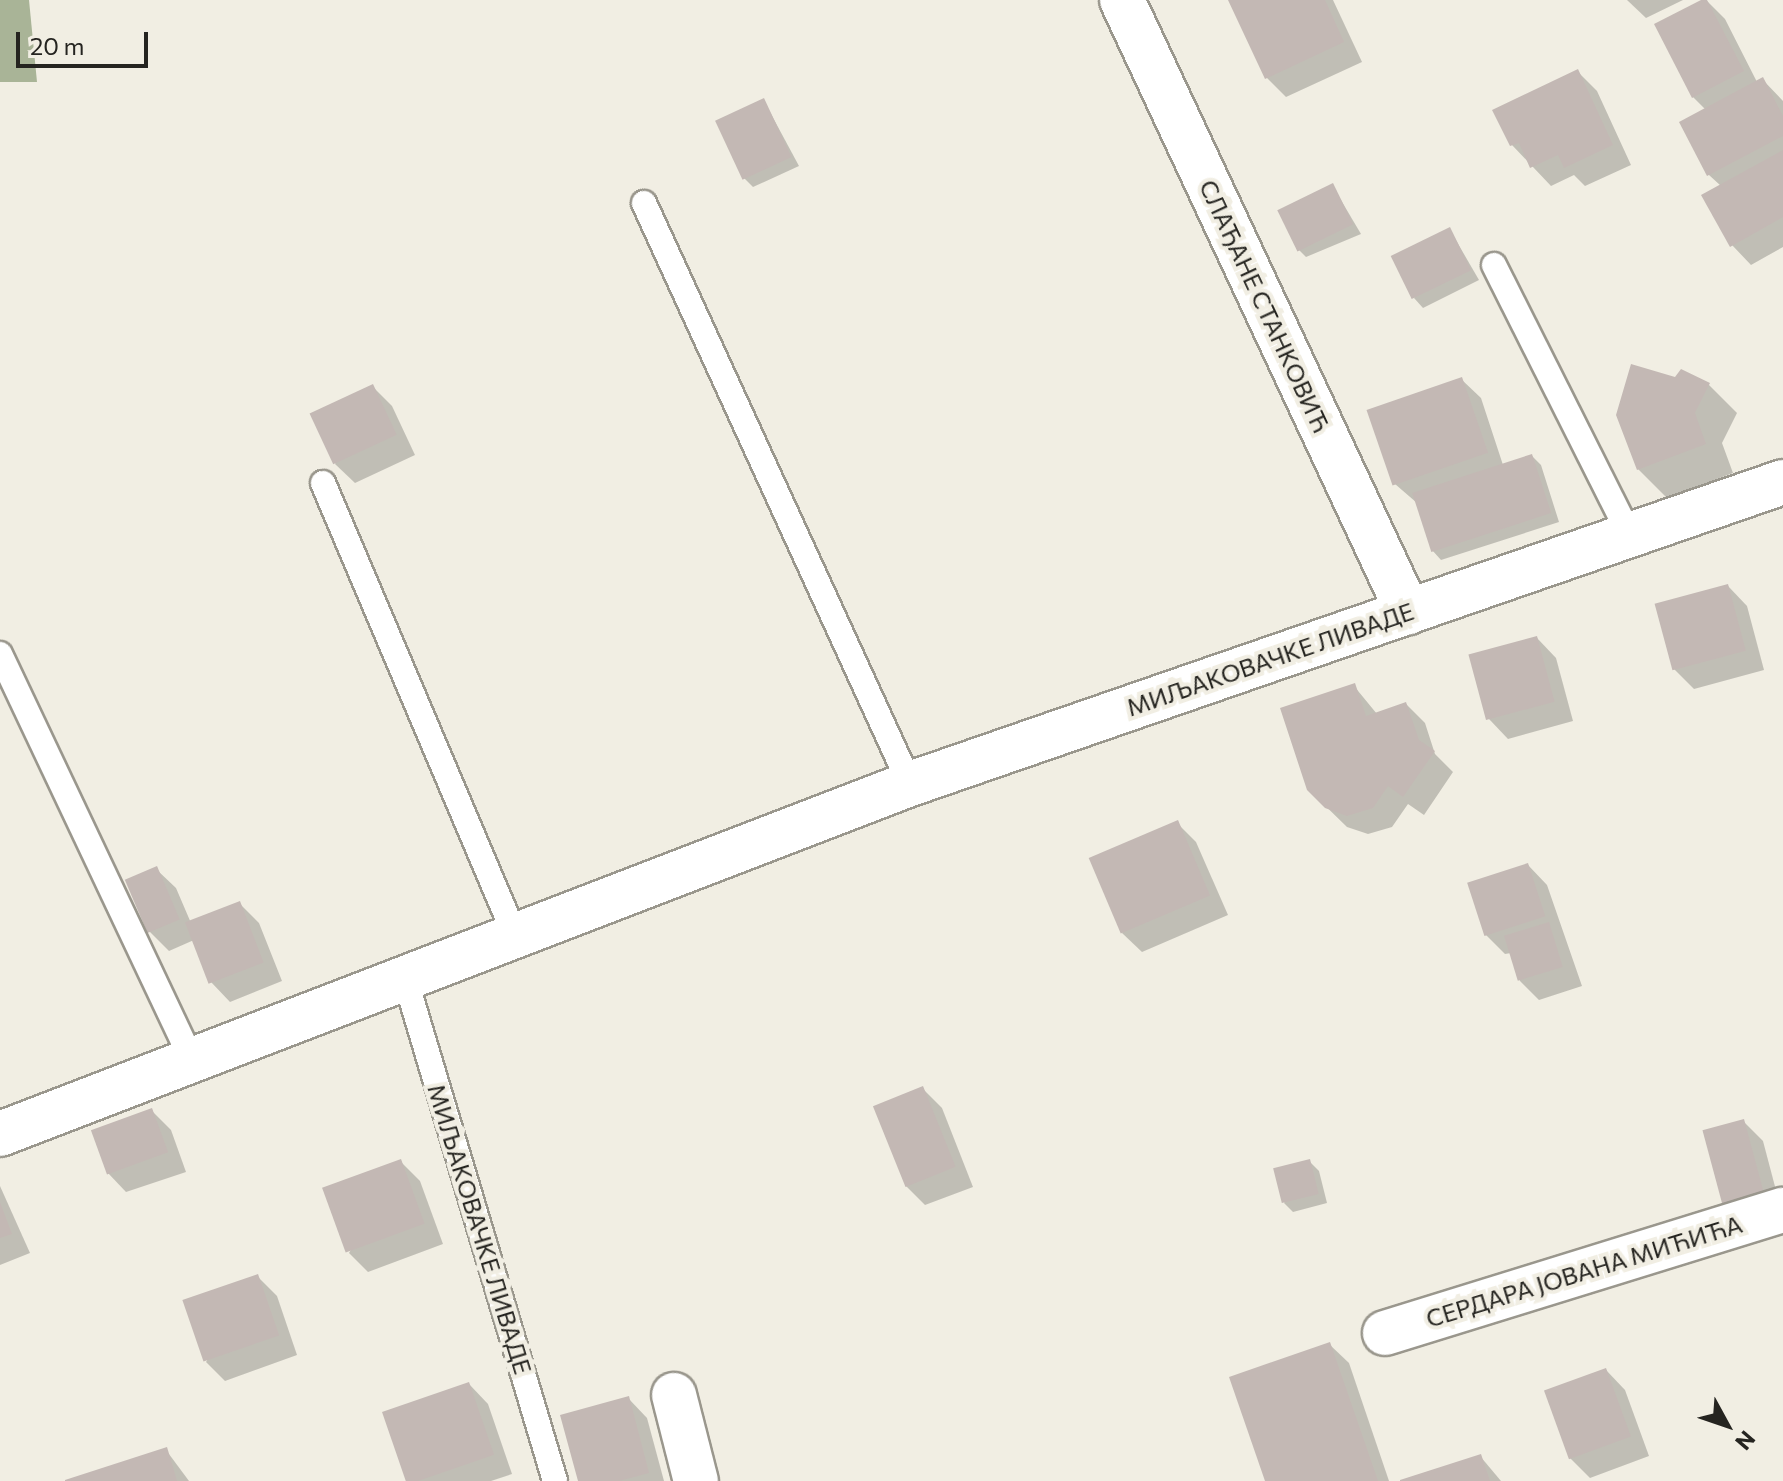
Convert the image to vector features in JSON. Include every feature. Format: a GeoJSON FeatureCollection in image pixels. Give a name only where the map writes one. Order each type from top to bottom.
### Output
{"type":"FeatureCollection","features":[{"type":"Feature","properties":{"kind":"street","name":"СЛАЂАНЕ СТАНКОВИЋ"},"geometry":{"type":"LineString","coordinates":[[1122,0],[1408,612]]}},
{"type":"Feature","properties":{"kind":"street","name":"МИЉАКОВАЧКЕ ЛИВАДЕ"},"geometry":{"type":"LineString","coordinates":[[0,1134],[910,784],[1783,482]]}},
{"type":"Feature","properties":{"kind":"street","name":"СЕРДАРА ЈОВАНА МИЋИЋА"},"geometry":{"type":"LineString","coordinates":[[1385,1333],[1783,1210]]}},
{"type":"Feature","properties":{"kind":"street"},"geometry":{"type":"LineString","coordinates":[[674,1395],[696,1481]]}},
{"type":"Feature","properties":{"kind":"lane"},"geometry":{"type":"LineString","coordinates":[[644,203],[910,784]]}},
{"type":"Feature","properties":{"kind":"lane"},"geometry":{"type":"LineString","coordinates":[[1494,265],[1630,535]]}},
{"type":"Feature","properties":{"kind":"lane"},"geometry":{"type":"LineString","coordinates":[[323,483],[515,935]]}},
{"type":"Feature","properties":{"kind":"lane"},"geometry":{"type":"LineString","coordinates":[[0,654],[192,1060]]}},
{"type":"Feature","properties":{"kind":"lane","name":"МИЉАКОВАЧКЕ ЛИВАДЕ"},"geometry":{"type":"LineString","coordinates":[[405,978],[555,1481]]}},
{"type":"Feature","properties":{"kind":"green space"},"geometry":{"type":"Polygon","coordinates":[[[0,0],[29,0],[37,82],[0,82],[0,0]]]}},
{"type":"Feature","properties":{"kind":"building"},"geometry":{"type":"Polygon","coordinates":[[[1228,0],[1325,0],[1344,42],[1265,79],[1228,0]]]}},
{"type":"Feature","properties":{"kind":"building"},"geometry":{"type":"Polygon","coordinates":[[[1701,0],[1707,0],[1744,71],[1692,98],[1654,24],[1701,0]]]}},
{"type":"Feature","properties":{"kind":"building"},"geometry":{"type":"Polygon","coordinates":[[[1578,69],[1613,145],[1564,168],[1558,155],[1530,168],[1519,143],[1510,146],[1492,110],[1578,69]]]}},
{"type":"Feature","properties":{"kind":"building"},"geometry":{"type":"Polygon","coordinates":[[[1763,77],[1783,116],[1783,136],[1707,176],[1679,122],[1763,77]]]}},
{"type":"Feature","properties":{"kind":"building"},"geometry":{"type":"Polygon","coordinates":[[[764,98],[791,157],[743,180],[715,121],[764,98]]]}},
{"type":"Feature","properties":{"kind":"building"},"geometry":{"type":"Polygon","coordinates":[[[1783,150],[1783,217],[1730,247],[1701,195],[1783,150]]]}},
{"type":"Feature","properties":{"kind":"building"},"geometry":{"type":"Polygon","coordinates":[[[1333,183],[1353,224],[1297,252],[1277,210],[1333,183]]]}},
{"type":"Feature","properties":{"kind":"building"},"geometry":{"type":"Polygon","coordinates":[[[1450,227],[1471,270],[1412,299],[1391,256],[1450,227]]]}},
{"type":"Feature","properties":{"kind":"building"},"geometry":{"type":"Polygon","coordinates":[[[1631,364],[1675,377],[1681,369],[1710,383],[1695,413],[1706,444],[1637,470],[1616,415],[1631,364]]]}},
{"type":"Feature","properties":{"kind":"building"},"geometry":{"type":"Polygon","coordinates":[[[1462,377],[1488,453],[1393,486],[1367,410],[1462,377]]]}},
{"type":"Feature","properties":{"kind":"building"},"geometry":{"type":"Polygon","coordinates":[[[373,384],[397,435],[333,464],[310,414],[373,384]]]}},
{"type":"Feature","properties":{"kind":"building"},"geometry":{"type":"Polygon","coordinates":[[[1532,454],[1551,513],[1431,552],[1412,493],[1532,454]]]}},
{"type":"Feature","properties":{"kind":"building"},"geometry":{"type":"Polygon","coordinates":[[[1728,584],[1746,651],[1672,670],[1655,604],[1728,584]]]}},
{"type":"Feature","properties":{"kind":"building"},"geometry":{"type":"Polygon","coordinates":[[[1537,636],[1555,702],[1486,720],[1468,654],[1537,636]]]}},
{"type":"Feature","properties":{"kind":"building"},"geometry":{"type":"Polygon","coordinates":[[[1355,683],[1366,716],[1406,702],[1419,740],[1435,751],[1403,797],[1388,786],[1373,808],[1347,816],[1325,808],[1307,790],[1280,708],[1355,683]]]}},
{"type":"Feature","properties":{"kind":"building"},"geometry":{"type":"Polygon","coordinates":[[[1178,820],[1210,895],[1121,933],[1089,858],[1178,820]]]}},
{"type":"Feature","properties":{"kind":"building"},"geometry":{"type":"Polygon","coordinates":[[[1528,863],[1545,916],[1484,936],[1467,883],[1528,863]]]}},
{"type":"Feature","properties":{"kind":"building"},"geometry":{"type":"Polygon","coordinates":[[[157,866],[180,919],[147,933],[125,880],[157,866]]]}},
{"type":"Feature","properties":{"kind":"building"},"geometry":{"type":"Polygon","coordinates":[[[240,901],[264,963],[209,984],[185,922],[240,901]]]}},
{"type":"Feature","properties":{"kind":"building"},"geometry":{"type":"Polygon","coordinates":[[[1549,922],[1563,967],[1518,981],[1504,936],[1549,922]]]}},
{"type":"Feature","properties":{"kind":"building"},"geometry":{"type":"Polygon","coordinates":[[[923,1086],[956,1167],[906,1187],[873,1106],[923,1086]]]}},
{"type":"Feature","properties":{"kind":"building"},"geometry":{"type":"Polygon","coordinates":[[[152,1108],[168,1152],[107,1174],[91,1130],[152,1108]]]}},
{"type":"Feature","properties":{"kind":"building"},"geometry":{"type":"Polygon","coordinates":[[[1744,1119],[1764,1194],[1723,1205],[1702,1130],[1744,1119]]]}},
{"type":"Feature","properties":{"kind":"building"},"geometry":{"type":"Polygon","coordinates":[[[401,1159],[425,1224],[346,1253],[322,1188],[401,1159]]]}},
{"type":"Feature","properties":{"kind":"building"},"geometry":{"type":"Polygon","coordinates":[[[1310,1159],[1319,1194],[1282,1203],[1273,1168],[1310,1159]]]}},
{"type":"Feature","properties":{"kind":"building"},"geometry":{"type":"Polygon","coordinates":[[[0,1202],[12,1234],[0,1238],[0,1202]]]}},
{"type":"Feature","properties":{"kind":"building"},"geometry":{"type":"Polygon","coordinates":[[[258,1274],[279,1335],[204,1362],[182,1300],[258,1274]]]}},
{"type":"Feature","properties":{"kind":"building"},"geometry":{"type":"Polygon","coordinates":[[[1330,1342],[1378,1481],[1265,1481],[1229,1377],[1330,1342]]]}},
{"type":"Feature","properties":{"kind":"building"},"geometry":{"type":"Polygon","coordinates":[[[1606,1368],[1631,1437],[1569,1459],[1544,1391],[1606,1368]]]}},
{"type":"Feature","properties":{"kind":"building"},"geometry":{"type":"Polygon","coordinates":[[[469,1382],[494,1455],[418,1481],[406,1481],[382,1412],[469,1382]]]}},
{"type":"Feature","properties":{"kind":"building"},"geometry":{"type":"Polygon","coordinates":[[[629,1396],[649,1473],[619,1481],[578,1481],[560,1415],[629,1396]]]}},
{"type":"Feature","properties":{"kind":"building"},"geometry":{"type":"Polygon","coordinates":[[[167,1447],[177,1481],[65,1481],[65,1480],[167,1447]]]}},
{"type":"Feature","properties":{"kind":"building"},"geometry":{"type":"Polygon","coordinates":[[[1481,1454],[1490,1481],[1400,1481],[1400,1480],[1481,1454]]]}}]}
